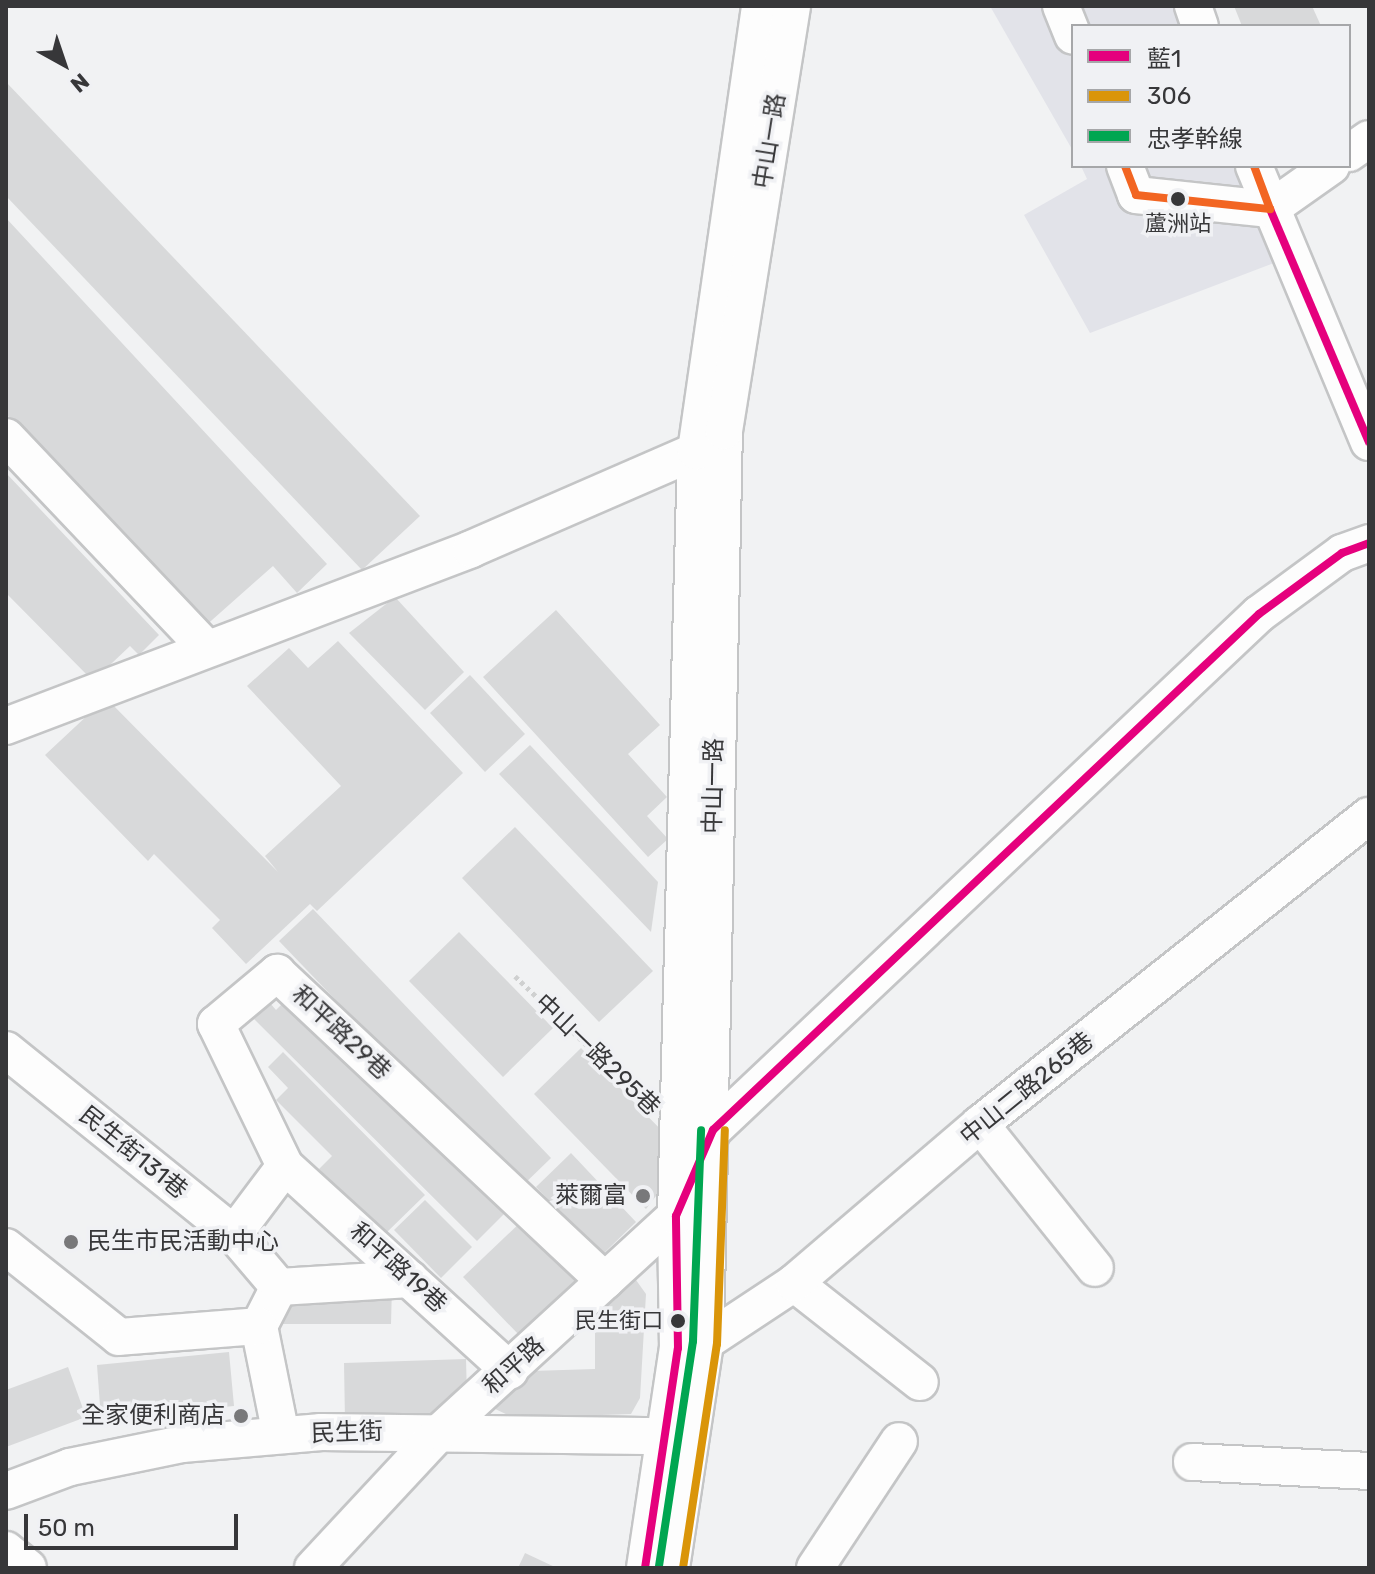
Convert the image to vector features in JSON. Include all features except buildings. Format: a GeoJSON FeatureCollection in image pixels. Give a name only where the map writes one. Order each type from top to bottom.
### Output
{"type":"FeatureCollection","features":[{"type":"Feature","properties":{"kind":"street","name":"中山一路"},"geometry":{"type":"LineString","coordinates":[[671,1568],[679,1441],[691,1345],[696,1132],[696,451],[760,6]]}},
{"type":"Feature","properties":{"kind":"street","name":"中山一路"},"geometry":{"type":"LineString","coordinates":[[696,1132],[710,1000],[723,445],[792,6]]}},
{"type":"Feature","properties":{"kind":"street"},"geometry":{"type":"LineString","coordinates":[[1061,6],[1071,31]]}},
{"type":"Feature","properties":{"kind":"street"},"geometry":{"type":"LineString","coordinates":[[1351,152],[1369,139]]}},
{"type":"Feature","properties":{"kind":"street"},"geometry":{"type":"LineString","coordinates":[[1126,168],[1136,195],[1270,209],[1328,168]]}},
{"type":"Feature","properties":{"kind":"street"},"geometry":{"type":"LineString","coordinates":[[1255,168],[1369,442]]}},
{"type":"Feature","properties":{"kind":"street"},"geometry":{"type":"LineString","coordinates":[[6,437],[207,649]]}},
{"type":"Feature","properties":{"kind":"street"},"geometry":{"type":"LineString","coordinates":[[6,726],[471,549],[696,451]]}},
{"type":"Feature","properties":{"kind":"street","name":"和平路"},"geometry":{"type":"LineString","coordinates":[[313,1568],[440,1432],[676,1216],[696,1132],[1259,614],[1342,553],[1369,543]]}},
{"type":"Feature","properties":{"kind":"street","name":"中山二路265巷"},"geometry":{"type":"LineString","coordinates":[[691,1345],[794,1283],[980,1124],[1369,816]]}},
{"type":"Feature","properties":{"kind":"street","name":"和平路29巷"},"geometry":{"type":"LineString","coordinates":[[285,1166],[216,1024],[277,973],[605,1281]]}},
{"type":"Feature","properties":{"kind":"street","name":"民生街131巷"},"geometry":{"type":"LineString","coordinates":[[6,1050],[234,1234],[279,1287]]}},
{"type":"Feature","properties":{"kind":"street"},"geometry":{"type":"LineString","coordinates":[[980,1124],[1095,1268]]}},
{"type":"Feature","properties":{"kind":"street"},"geometry":{"type":"LineString","coordinates":[[234,1234],[285,1166]]}},
{"type":"Feature","properties":{"kind":"street","name":"和平路19巷"},"geometry":{"type":"LineString","coordinates":[[285,1166],[510,1371]]}},
{"type":"Feature","properties":{"kind":"street","name":"中山一路"},"geometry":{"type":"LineString","coordinates":[[676,1216],[691,1345]]}},
{"type":"Feature","properties":{"kind":"street"},"geometry":{"type":"LineString","coordinates":[[6,1247],[119,1337],[259,1326]]}},
{"type":"Feature","properties":{"kind":"street"},"geometry":{"type":"LineString","coordinates":[[281,1435],[259,1326],[279,1287],[410,1279]]}},
{"type":"Feature","properties":{"kind":"street"},"geometry":{"type":"LineString","coordinates":[[794,1283],[920,1382]]}},
{"type":"Feature","properties":{"kind":"street","name":"民生街"},"geometry":{"type":"LineString","coordinates":[[6,1491],[70,1467],[182,1444],[281,1435],[440,1432],[679,1441]]}},
{"type":"Feature","properties":{"kind":"street","name":"中山一路"},"geometry":{"type":"LineString","coordinates":[[645,1568],[679,1441]]}},
{"type":"Feature","properties":{"kind":"street"},"geometry":{"type":"LineString","coordinates":[[815,1568],[899,1441]]}},
{"type":"Feature","properties":{"kind":"street"},"geometry":{"type":"LineString","coordinates":[[1192,1462],[1369,1471]]}},
{"type":"Feature","properties":{"kind":"street"},"geometry":{"type":"LineString","coordinates":[[6,1550],[28,1568]]}},
{"type":"Feature","properties":{"kind":"path","name":"中山一路295巷"},"geometry":{"type":"LineString","coordinates":[[515,976],[696,1132]]}},
{"type":"Feature","properties":{"kind":"shaded area"},"geometry":{"type":"Polygon","coordinates":[[[990,6],[1173,6],[1181,24],[1071,24],[1071,148],[990,6]]]}},
{"type":"Feature","properties":{"kind":"shaded area"},"geometry":{"type":"Polygon","coordinates":[[[1082,168],[1242,168],[1279,261],[1090,333],[1024,215],[1087,179],[1082,168]]]}},
{"type":"Feature","properties":{"kind":"transit line"},"geometry":{"type":"LineString","coordinates":[[1126,168],[1136,195],[1270,209],[1255,168]]}},
{"type":"Feature","properties":{"kind":"transit line","name":"藍1"},"geometry":{"type":"LineString","coordinates":[[1270,209],[1369,442]]}},
{"type":"Feature","properties":{"kind":"transit line","name":"藍1"},"geometry":{"type":"LineString","coordinates":[[645,1568],[678,1348],[676,1216],[713,1130],[1259,614],[1342,553],[1369,543]]}},
{"type":"Feature","properties":{"kind":"transit line","name":"忠孝幹線"},"geometry":{"type":"LineString","coordinates":[[659,1566],[693,1341],[701,1130]]}},
{"type":"Feature","properties":{"kind":"transit line","name":"306"},"geometry":{"type":"LineString","coordinates":[[683,1568],[717,1344],[725,1130]]}},
{"type":"Feature","properties":{"kind":"place","name":"蘆洲站"},"geometry":{"type":"Point","coordinates":[1178,199]}},
{"type":"Feature","properties":{"kind":"place","name":"萊爾富"},"geometry":{"type":"Point","coordinates":[643,1196]}},
{"type":"Feature","properties":{"kind":"place","name":"民生市民活動中心"},"geometry":{"type":"Point","coordinates":[71,1242]}},
{"type":"Feature","properties":{"kind":"place","name":"民生街口"},"geometry":{"type":"Point","coordinates":[678,1321]}},
{"type":"Feature","properties":{"kind":"place","name":"全家便利商店"},"geometry":{"type":"Point","coordinates":[241,1416]}}]}
